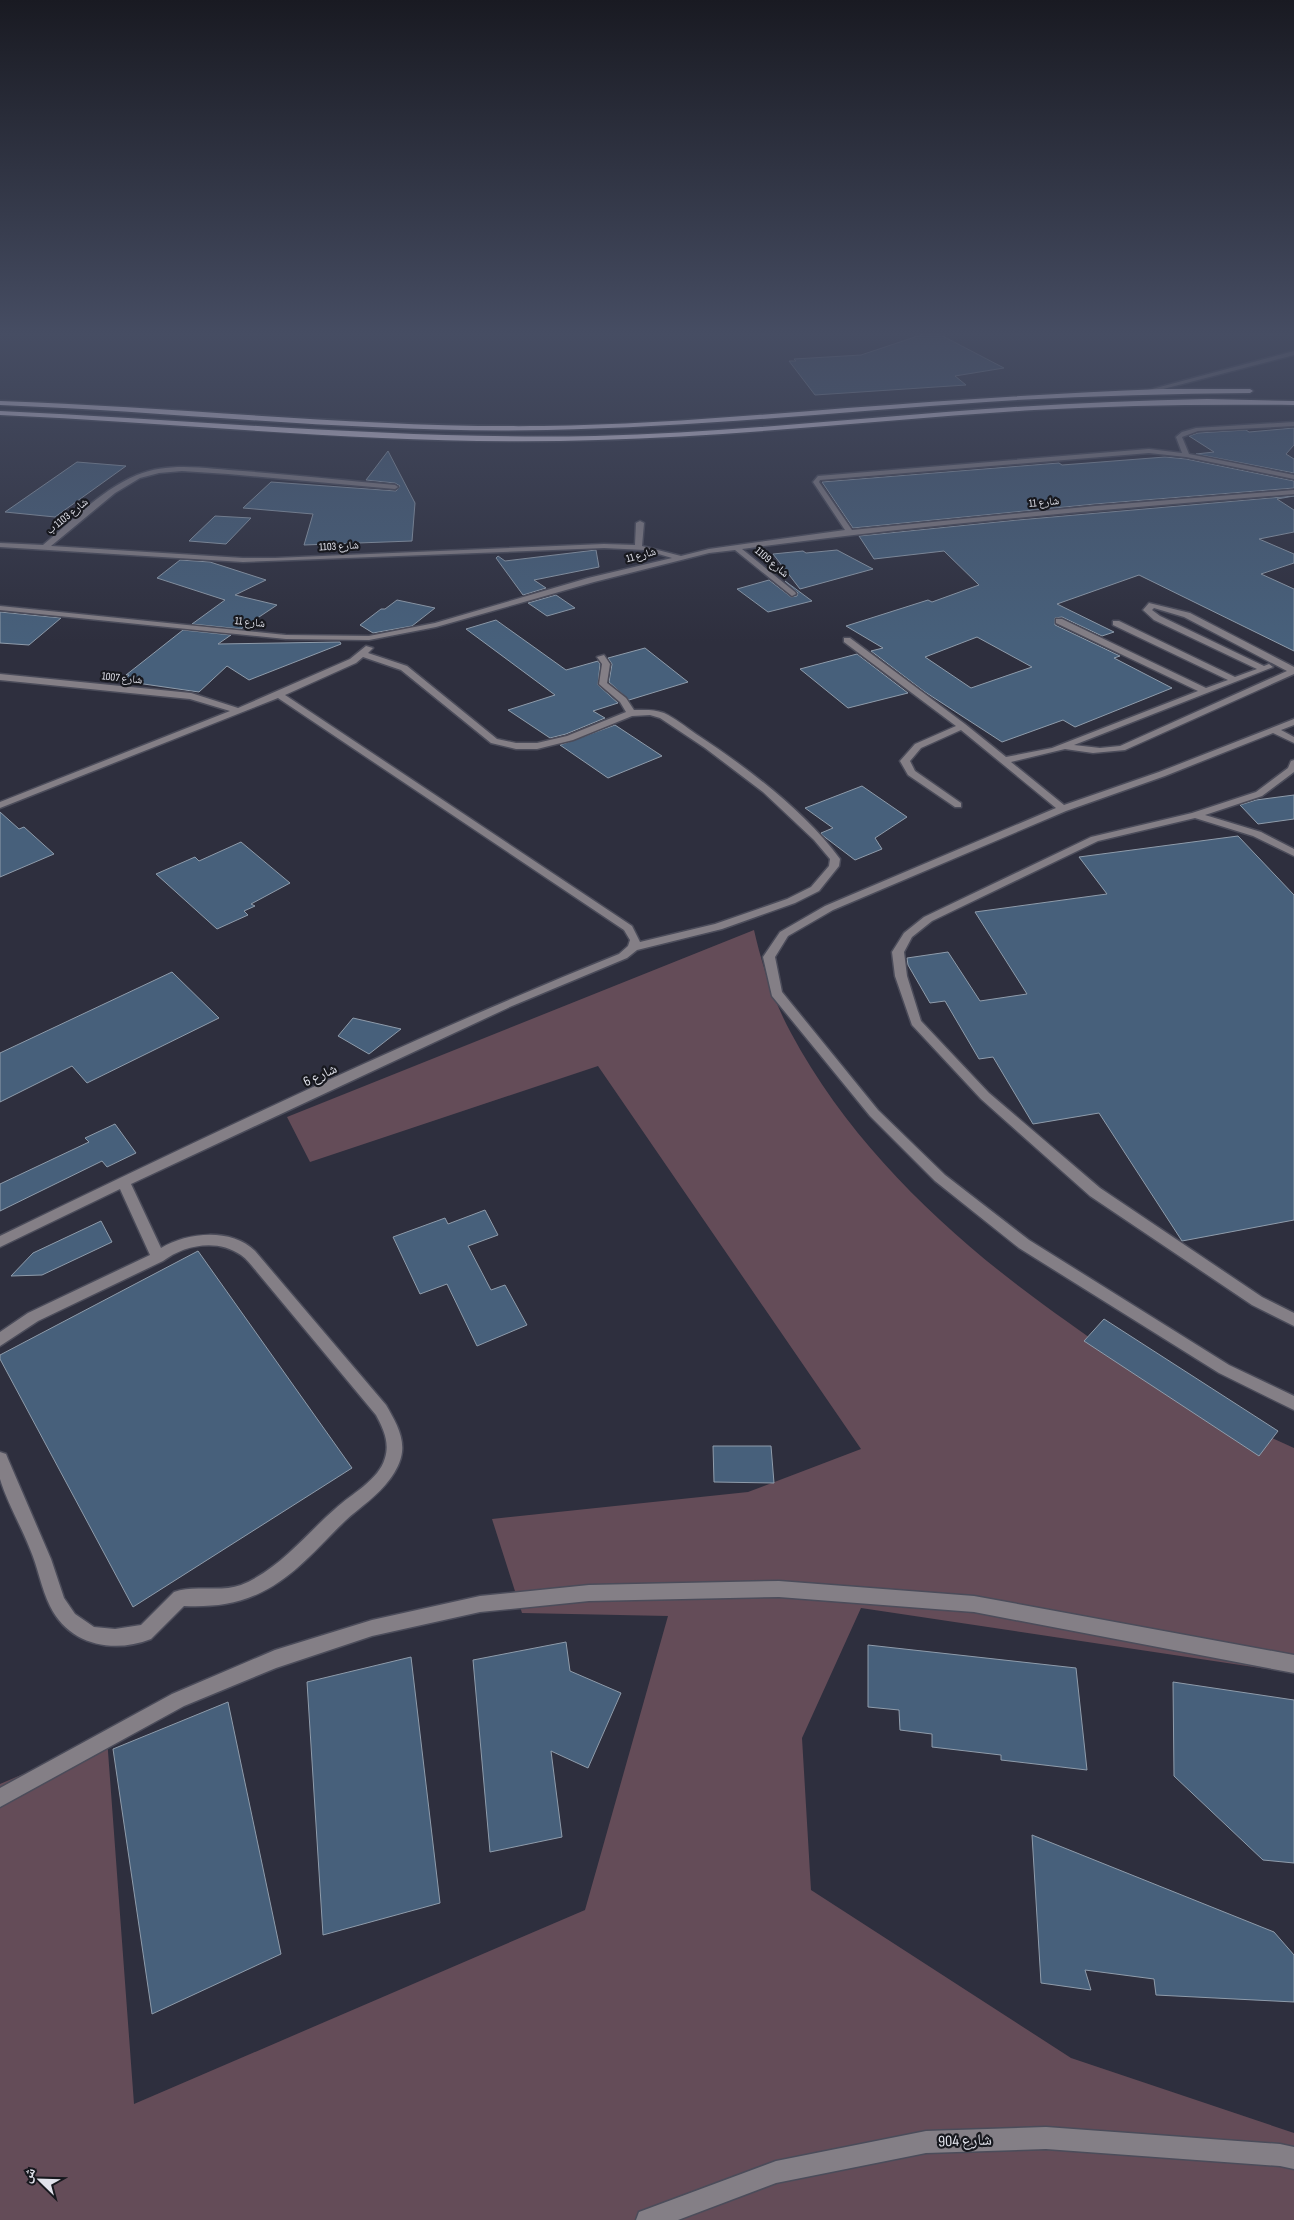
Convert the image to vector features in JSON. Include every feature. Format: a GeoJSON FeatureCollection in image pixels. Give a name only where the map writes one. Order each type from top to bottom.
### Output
{"type":"FeatureCollection","features":[{"type":"Feature","properties":{"kind":"highway"},"geometry":{"type":"LineString","coordinates":[[347,435],[498,440],[668,435]]}},
{"type":"Feature","properties":{"kind":"street"},"geometry":{"type":"LineString","coordinates":[[1181,435],[1179,437],[1186,455]]}},
{"type":"Feature","properties":{"kind":"street"},"geometry":{"type":"LineString","coordinates":[[850,532],[816,482],[818,478],[1139,451],[1186,455],[1294,477]]}},
{"type":"Feature","properties":{"kind":"street","name":"شارع 1103 ب"},"geometry":{"type":"LineString","coordinates":[[44,548],[122,486],[138,477],[159,470],[247,474],[396,488]]}},
{"type":"Feature","properties":{"kind":"street","name":"شارع 11"},"geometry":{"type":"LineString","coordinates":[[0,608],[286,637],[369,638],[436,625],[678,557],[736,546],[850,532],[1085,509],[1294,492]]}},
{"type":"Feature","properties":{"kind":"street"},"geometry":{"type":"LineString","coordinates":[[638,547],[640,523]]}},
{"type":"Feature","properties":{"kind":"street","name":"شارع 1103"},"geometry":{"type":"LineString","coordinates":[[0,545],[243,560],[604,546],[638,547],[678,557]]}},
{"type":"Feature","properties":{"kind":"street","name":"شارع 1109"},"geometry":{"type":"LineString","coordinates":[[736,546],[792,594]]}},
{"type":"Feature","properties":{"kind":"street"},"geometry":{"type":"LineString","coordinates":[[1064,746],[1084,751],[1101,752],[1122,748],[1292,672],[1291,669],[1187,615],[1152,605],[1147,610],[1157,618],[1264,669]]}},
{"type":"Feature","properties":{"kind":"street"},"geometry":{"type":"LineString","coordinates":[[1058,621],[1102,640],[1206,692]]}},
{"type":"Feature","properties":{"kind":"street"},"geometry":{"type":"LineString","coordinates":[[1116,622],[1235,680]]}},
{"type":"Feature","properties":{"kind":"street"},"geometry":{"type":"LineString","coordinates":[[1,802],[279,696],[364,654],[370,646],[369,638]]}},
{"type":"Feature","properties":{"kind":"street"},"geometry":{"type":"LineString","coordinates":[[847,640],[1006,760],[1063,810]]}},
{"type":"Feature","properties":{"kind":"street"},"geometry":{"type":"LineString","coordinates":[[364,654],[404,668],[494,741],[516,746],[537,746],[562,740],[631,712],[623,700],[603,684],[606,664],[600,657]]}},
{"type":"Feature","properties":{"kind":"street"},"geometry":{"type":"LineString","coordinates":[[1006,760],[1064,746],[1278,663]]}},
{"type":"Feature","properties":{"kind":"street","name":"شارع 1007"},"geometry":{"type":"LineString","coordinates":[[0,677],[191,696],[239,711]]}},
{"type":"Feature","properties":{"kind":"street"},"geometry":{"type":"LineString","coordinates":[[279,696],[422,794],[531,862],[628,928],[636,940],[633,947]]}},
{"type":"Feature","properties":{"kind":"street"},"geometry":{"type":"LineString","coordinates":[[1159,710],[1182,722]]}},
{"type":"Feature","properties":{"kind":"street","name":"شارع 6"},"geometry":{"type":"LineString","coordinates":[[0,1242],[122,1182],[508,1003],[623,956],[633,947],[718,927],[791,901],[815,888],[836,863],[818,838],[786,811],[766,790],[708,746],[663,716],[651,712],[631,712]]}},
{"type":"Feature","properties":{"kind":"street"},"geometry":{"type":"LineString","coordinates":[[1294,722],[1162,774],[1063,810],[829,908],[784,934],[769,957],[776,992],[874,1113],[940,1178],[1024,1244],[1224,1369],[1294,1403]]}},
{"type":"Feature","properties":{"kind":"street"},"geometry":{"type":"LineString","coordinates":[[958,805],[911,773],[905,761],[918,746],[962,726]]}},
{"type":"Feature","properties":{"kind":"street"},"geometry":{"type":"LineString","coordinates":[[1273,730],[1294,740]]}},
{"type":"Feature","properties":{"kind":"street"},"geometry":{"type":"LineString","coordinates":[[1293,766],[1259,794],[1195,815],[1095,840],[928,919],[908,935],[898,952],[901,976],[916,1022],[992,1102],[1095,1192],[1257,1301],[1294,1320]]}},
{"type":"Feature","properties":{"kind":"street"},"geometry":{"type":"LineString","coordinates":[[1195,815],[1257,834],[1294,853]]}},
{"type":"Feature","properties":{"kind":"street"},"geometry":{"type":"LineString","coordinates":[[122,1182],[137,1209],[158,1257]]}},
{"type":"Feature","properties":{"kind":"street"},"geometry":{"type":"LineString","coordinates":[[0,1340],[33,1317],[158,1257],[168,1248],[207,1240],[231,1244],[246,1251],[262,1268],[381,1410],[394,1434],[395,1446],[390,1466],[370,1490],[342,1513],[289,1566],[265,1582],[239,1594],[212,1598],[180,1598],[146,1633],[115,1638],[91,1635],[69,1620],[57,1602],[43,1559],[0,1459]]}},
{"type":"Feature","properties":{"kind":"street"},"geometry":{"type":"LineString","coordinates":[[0,1798],[178,1700],[275,1659],[372,1628],[480,1604],[589,1593],[779,1589],[974,1604],[1294,1664]]}},
{"type":"Feature","properties":{"kind":"street","name":"شارع 904"},"geometry":{"type":"LineString","coordinates":[[647,2220],[776,2172],[926,2142],[1046,2138],[1280,2155],[1294,2158]]}},
{"type":"Feature","properties":{"kind":"shaded area"},"geometry":{"type":"Polygon","coordinates":[[[754,930],[773,995],[791,1033],[815,1073],[841,1112],[871,1148],[902,1183],[936,1216],[1007,1277],[1111,1352],[1294,1448],[1294,1673],[861,1608],[802,1738],[811,1890],[1071,2058],[1294,2133],[1294,2220],[0,2220],[0,1784],[107,1738],[134,2104],[585,1910],[668,1616],[522,1613],[492,1519],[748,1492],[861,1449],[598,1066],[310,1162],[287,1117],[754,930]]]}},
{"type":"Feature","properties":{"kind":"building"},"geometry":{"type":"Polygon","coordinates":[[[1294,435],[1294,445],[1286,454],[1294,459],[1294,473],[1196,454],[1214,452],[1189,436],[1294,435]]]}},
{"type":"Feature","properties":{"kind":"building"},"geometry":{"type":"Polygon","coordinates":[[[388,451],[415,503],[412,541],[304,545],[313,514],[243,508],[271,482],[396,491],[400,486],[395,483],[366,480],[388,451]]]}},
{"type":"Feature","properties":{"kind":"building"},"geometry":{"type":"Polygon","coordinates":[[[1165,457],[1186,459],[1294,481],[1294,488],[1095,504],[853,528],[822,482],[1059,463],[1062,465],[1165,457]]]}},
{"type":"Feature","properties":{"kind":"building"},"geometry":{"type":"Polygon","coordinates":[[[77,462],[126,466],[55,517],[5,512],[77,462]]]}},
{"type":"Feature","properties":{"kind":"building"},"geometry":{"type":"Polygon","coordinates":[[[1294,496],[1277,499],[1294,510],[1294,532],[1259,539],[1294,554],[1294,563],[1261,574],[1294,589],[1294,651],[1139,575],[1057,604],[1114,632],[1102,636],[1062,617],[1055,618],[1055,625],[1120,656],[1114,658],[1172,688],[1075,727],[1063,720],[1002,742],[925,692],[871,651],[883,648],[846,626],[928,600],[932,602],[979,585],[944,551],[874,559],[859,536],[1294,496]],[[977,637],[925,657],[971,688],[1032,667],[977,637]]]}},
{"type":"Feature","properties":{"kind":"building"},"geometry":{"type":"Polygon","coordinates":[[[215,516],[251,518],[226,544],[189,541],[215,516]]]}},
{"type":"Feature","properties":{"kind":"building"},"geometry":{"type":"Polygon","coordinates":[[[596,550],[599,567],[534,580],[546,588],[523,595],[496,558],[498,556],[505,561],[596,550]]]}},
{"type":"Feature","properties":{"kind":"building"},"geometry":{"type":"Polygon","coordinates":[[[837,550],[873,569],[800,589],[773,554],[803,551],[806,553],[837,550]]]}},
{"type":"Feature","properties":{"kind":"building"},"geometry":{"type":"Polygon","coordinates":[[[180,560],[210,562],[266,580],[235,595],[277,605],[241,629],[192,624],[225,600],[157,578],[180,560]]]}},
{"type":"Feature","properties":{"kind":"building"},"geometry":{"type":"Polygon","coordinates":[[[769,580],[791,597],[797,596],[798,593],[785,581],[812,601],[768,612],[737,589],[769,580]]]}},
{"type":"Feature","properties":{"kind":"building"},"geometry":{"type":"Polygon","coordinates":[[[556,595],[575,608],[547,616],[528,603],[556,595]]]}},
{"type":"Feature","properties":{"kind":"building"},"geometry":{"type":"Polygon","coordinates":[[[397,600],[435,608],[412,626],[373,633],[360,625],[381,609],[385,609],[397,600]]]}},
{"type":"Feature","properties":{"kind":"building"},"geometry":{"type":"Polygon","coordinates":[[[0,612],[61,618],[29,645],[0,643],[0,612]]]}},
{"type":"Feature","properties":{"kind":"building"},"geometry":{"type":"Polygon","coordinates":[[[496,620],[566,670],[598,661],[600,664],[598,685],[618,703],[593,711],[605,718],[566,734],[550,738],[508,710],[555,695],[466,629],[496,620]]]}},
{"type":"Feature","properties":{"kind":"building"},"geometry":{"type":"Polygon","coordinates":[[[183,630],[231,635],[218,644],[340,642],[341,644],[249,680],[227,666],[199,692],[123,681],[129,675],[126,675],[183,630]]]}},
{"type":"Feature","properties":{"kind":"building"},"geometry":{"type":"Polygon","coordinates":[[[645,648],[688,682],[629,700],[609,682],[612,664],[608,658],[645,648]]]}},
{"type":"Feature","properties":{"kind":"building"},"geometry":{"type":"Polygon","coordinates":[[[857,654],[908,693],[848,708],[800,669],[857,654]]]}},
{"type":"Feature","properties":{"kind":"building"},"geometry":{"type":"Polygon","coordinates":[[[615,725],[662,756],[608,778],[560,745],[615,725]]]}},
{"type":"Feature","properties":{"kind":"building"},"geometry":{"type":"Polygon","coordinates":[[[862,786],[907,817],[875,838],[882,849],[855,860],[822,835],[821,833],[833,828],[805,808],[862,786]]]}},
{"type":"Feature","properties":{"kind":"building"},"geometry":{"type":"Polygon","coordinates":[[[1294,795],[1294,819],[1258,824],[1240,805],[1256,800],[1294,795]]]}},
{"type":"Feature","properties":{"kind":"building"},"geometry":{"type":"Polygon","coordinates":[[[0,812],[19,829],[24,827],[54,854],[0,877],[0,812]]]}},
{"type":"Feature","properties":{"kind":"building"},"geometry":{"type":"Polygon","coordinates":[[[1238,836],[1294,895],[1294,1220],[1182,1241],[1099,1113],[1033,1124],[993,1057],[979,1059],[945,1001],[930,1003],[908,965],[907,958],[948,952],[980,1001],[1027,994],[975,912],[1107,894],[1079,857],[1238,836]]]}},
{"type":"Feature","properties":{"kind":"building"},"geometry":{"type":"Polygon","coordinates":[[[241,842],[290,883],[251,904],[255,906],[244,911],[248,915],[217,929],[156,874],[195,857],[199,861],[241,842]]]}},
{"type":"Feature","properties":{"kind":"building"},"geometry":{"type":"Polygon","coordinates":[[[172,972],[219,1018],[87,1083],[72,1066],[0,1102],[0,1053],[172,972]]]}},
{"type":"Feature","properties":{"kind":"building"},"geometry":{"type":"Polygon","coordinates":[[[353,1018],[401,1029],[369,1054],[338,1036],[353,1018]]]}},
{"type":"Feature","properties":{"kind":"building"},"geometry":{"type":"Polygon","coordinates":[[[115,1124],[136,1153],[107,1167],[102,1161],[0,1211],[0,1184],[89,1142],[85,1138],[115,1124]]]}},
{"type":"Feature","properties":{"kind":"building"},"geometry":{"type":"Polygon","coordinates":[[[485,1210],[498,1235],[468,1246],[491,1290],[505,1285],[527,1325],[477,1346],[447,1284],[420,1294],[393,1237],[445,1218],[448,1224],[485,1210]]]}},
{"type":"Feature","properties":{"kind":"building"},"geometry":{"type":"Polygon","coordinates":[[[101,1221],[112,1242],[42,1275],[11,1276],[33,1253],[101,1221]]]}},
{"type":"Feature","properties":{"kind":"building"},"geometry":{"type":"Polygon","coordinates":[[[198,1251],[352,1468],[133,1607],[0,1359],[0,1355],[198,1251]]]}},
{"type":"Feature","properties":{"kind":"building"},"geometry":{"type":"Polygon","coordinates":[[[1104,1319],[1278,1431],[1259,1456],[1084,1341],[1104,1319]]]}},
{"type":"Feature","properties":{"kind":"building"},"geometry":{"type":"Polygon","coordinates":[[[713,1446],[771,1446],[774,1483],[714,1482],[713,1446]]]}},
{"type":"Feature","properties":{"kind":"building"},"geometry":{"type":"Polygon","coordinates":[[[566,1642],[570,1671],[621,1693],[588,1768],[551,1751],[562,1837],[490,1852],[473,1660],[566,1642]]]}},
{"type":"Feature","properties":{"kind":"building"},"geometry":{"type":"Polygon","coordinates":[[[868,1645],[1076,1668],[1087,1770],[1001,1760],[1001,1755],[932,1747],[932,1734],[900,1730],[899,1710],[868,1707],[868,1645]]]}},
{"type":"Feature","properties":{"kind":"building"},"geometry":{"type":"Polygon","coordinates":[[[411,1657],[440,1903],[323,1935],[307,1682],[411,1657]]]}},
{"type":"Feature","properties":{"kind":"building"},"geometry":{"type":"Polygon","coordinates":[[[1173,1682],[1294,1700],[1294,1863],[1263,1860],[1174,1776],[1173,1682]]]}},
{"type":"Feature","properties":{"kind":"building"},"geometry":{"type":"Polygon","coordinates":[[[228,1702],[281,1954],[152,2014],[113,1749],[228,1702]]]}},
{"type":"Feature","properties":{"kind":"building"},"geometry":{"type":"Polygon","coordinates":[[[1032,1835],[1274,1932],[1294,1955],[1294,2002],[1156,1995],[1154,1979],[1085,1970],[1091,1990],[1041,1983],[1032,1835]]]}}]}
